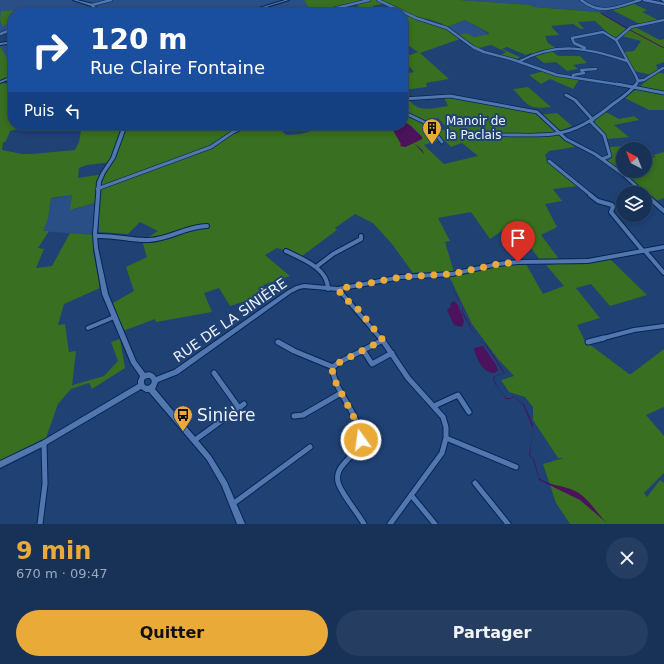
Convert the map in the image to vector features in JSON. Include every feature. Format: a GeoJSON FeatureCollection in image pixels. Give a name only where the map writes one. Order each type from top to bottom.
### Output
{"type":"FeatureCollection","features":[{"type":"Feature","properties":{"kind":"street"},"geometry":{"type":"LineString","coordinates":[[74,0],[92,5],[95,8]]}},
{"type":"Feature","properties":{"kind":"street"},"geometry":{"type":"LineString","coordinates":[[92,5],[111,0]]}},
{"type":"Feature","properties":{"kind":"street"},"geometry":{"type":"LineString","coordinates":[[261,8],[288,0]]}},
{"type":"Feature","properties":{"kind":"street"},"geometry":{"type":"LineString","coordinates":[[336,8],[369,0]]}},
{"type":"Feature","properties":{"kind":"street"},"geometry":{"type":"LineString","coordinates":[[378,0],[396,8]]}},
{"type":"Feature","properties":{"kind":"street"},"geometry":{"type":"LineString","coordinates":[[581,0],[587,6],[600,10],[640,0]]}},
{"type":"Feature","properties":{"kind":"street"},"geometry":{"type":"LineString","coordinates":[[646,0],[664,4]]}},
{"type":"Feature","properties":{"kind":"street"},"geometry":{"type":"LineString","coordinates":[[388,8],[393,6]]}},
{"type":"Feature","properties":{"kind":"street"},"geometry":{"type":"LineString","coordinates":[[408,14],[447,28],[478,50],[520,61],[557,75],[571,76],[664,93]]}},
{"type":"Feature","properties":{"kind":"street"},"geometry":{"type":"LineString","coordinates":[[616,40],[631,27],[664,20]]}},
{"type":"Feature","properties":{"kind":"street"},"geometry":{"type":"LineString","coordinates":[[587,49],[574,43],[572,38],[603,32],[616,40],[617,45],[638,81]]}},
{"type":"Feature","properties":{"kind":"street"},"geometry":{"type":"LineString","coordinates":[[520,61],[534,53],[571,47],[587,49],[627,61]]}},
{"type":"Feature","properties":{"kind":"street"},"geometry":{"type":"LineString","coordinates":[[571,76],[584,73],[576,66]]}},
{"type":"Feature","properties":{"kind":"street"},"geometry":{"type":"LineString","coordinates":[[483,136],[506,133],[541,134],[560,132],[591,120],[633,88],[638,81],[644,80],[663,68]]}},
{"type":"Feature","properties":{"kind":"street"},"geometry":{"type":"LineString","coordinates":[[581,70],[596,69]]}},
{"type":"Feature","properties":{"kind":"street"},"geometry":{"type":"LineString","coordinates":[[566,95],[575,100],[606,139],[610,156],[602,159]]}},
{"type":"Feature","properties":{"kind":"street"},"geometry":{"type":"LineString","coordinates":[[408,99],[450,96],[526,109],[541,115],[572,143],[602,159],[636,186]]}},
{"type":"Feature","properties":{"kind":"street"},"geometry":{"type":"LineString","coordinates":[[408,114],[428,124],[442,142]]}},
{"type":"Feature","properties":{"kind":"street"},"geometry":{"type":"LineString","coordinates":[[123,130],[113,158],[103,173],[97,190],[96,236],[101,277],[105,294],[134,363],[144,377]]}},
{"type":"Feature","properties":{"kind":"street"},"geometry":{"type":"LineString","coordinates":[[97,190],[211,147],[238,130]]}},
{"type":"Feature","properties":{"kind":"street"},"geometry":{"type":"LineString","coordinates":[[549,161],[598,201],[612,205],[613,207],[611,212],[664,272]]}},
{"type":"Feature","properties":{"kind":"street"},"geometry":{"type":"LineString","coordinates":[[652,200],[664,211]]}},
{"type":"Feature","properties":{"kind":"street"},"geometry":{"type":"LineString","coordinates":[[96,236],[110,235],[149,240],[174,235],[197,226],[207,226]]}},
{"type":"Feature","properties":{"kind":"street"},"geometry":{"type":"LineString","coordinates":[[316,267],[333,254],[352,245],[361,238],[361,236]]}},
{"type":"Feature","properties":{"kind":"street","name":"RUE DE LA SINIÈRE"},"geometry":{"type":"LineString","coordinates":[[156,380],[169,376],[194,360],[294,288],[304,286],[338,289],[401,277],[440,275],[507,263],[588,261],[664,247]]}},
{"type":"Feature","properties":{"kind":"street"},"geometry":{"type":"LineString","coordinates":[[286,251],[316,267],[328,282],[328,289]]}},
{"type":"Feature","properties":{"kind":"street"},"geometry":{"type":"LineString","coordinates":[[338,289],[343,297],[357,308],[383,340],[411,382],[443,417],[446,427],[446,438],[442,453],[390,524]]}},
{"type":"Feature","properties":{"kind":"street"},"geometry":{"type":"LineString","coordinates":[[88,328],[114,317]]}},
{"type":"Feature","properties":{"kind":"street"},"geometry":{"type":"LineString","coordinates":[[588,342],[634,330],[664,326]]}},
{"type":"Feature","properties":{"kind":"street"},"geometry":{"type":"LineString","coordinates":[[333,367],[383,340]]}},
{"type":"Feature","properties":{"kind":"street"},"geometry":{"type":"LineString","coordinates":[[278,342],[294,351],[333,367]]}},
{"type":"Feature","properties":{"kind":"street"},"geometry":{"type":"LineString","coordinates":[[363,350],[372,364],[392,353]]}},
{"type":"Feature","properties":{"kind":"street"},"geometry":{"type":"LineString","coordinates":[[333,367],[332,375],[360,429],[361,440],[358,448],[340,468],[337,473],[337,478],[339,485],[364,524]]}},
{"type":"Feature","properties":{"kind":"street"},"geometry":{"type":"LineString","coordinates":[[214,373],[239,408]]}},
{"type":"Feature","properties":{"kind":"street"},"geometry":{"type":"LineString","coordinates":[[142,386],[141,382],[144,377],[152,375],[156,380],[155,384],[150,388]]}},
{"type":"Feature","properties":{"kind":"street"},"geometry":{"type":"LineString","coordinates":[[142,386],[145,388],[150,388],[195,440],[217,470],[234,503],[241,524]]}},
{"type":"Feature","properties":{"kind":"street"},"geometry":{"type":"LineString","coordinates":[[0,465],[44,444],[142,386]]}},
{"type":"Feature","properties":{"kind":"street"},"geometry":{"type":"LineString","coordinates":[[294,416],[303,415],[341,393]]}},
{"type":"Feature","properties":{"kind":"street"},"geometry":{"type":"LineString","coordinates":[[434,406],[458,395],[469,412]]}},
{"type":"Feature","properties":{"kind":"street"},"geometry":{"type":"LineString","coordinates":[[195,440],[244,404]]}},
{"type":"Feature","properties":{"kind":"street"},"geometry":{"type":"LineString","coordinates":[[446,438],[516,466]]}},
{"type":"Feature","properties":{"kind":"street"},"geometry":{"type":"LineString","coordinates":[[40,524],[45,475],[44,444]]}},
{"type":"Feature","properties":{"kind":"street"},"geometry":{"type":"LineString","coordinates":[[234,503],[310,447]]}},
{"type":"Feature","properties":{"kind":"street"},"geometry":{"type":"LineString","coordinates":[[475,483],[508,524]]}},
{"type":"Feature","properties":{"kind":"street"},"geometry":{"type":"LineString","coordinates":[[410,495],[435,524]]}},
{"type":"Feature","properties":{"kind":"shaded area"},"geometry":{"type":"Polygon","coordinates":[[[0,0],[304,0],[310,8],[8,8],[8,32],[0,35],[0,0]]]}},
{"type":"Feature","properties":{"kind":"shaded area"},"geometry":{"type":"Polygon","coordinates":[[[459,0],[643,0],[603,12],[459,0]]]}},
{"type":"Feature","properties":{"kind":"shaded area"},"geometry":{"type":"Polygon","coordinates":[[[465,20],[489,34],[474,37],[466,33],[460,35],[447,27],[465,20]]]}},
{"type":"Feature","properties":{"kind":"shaded area"},"geometry":{"type":"Polygon","coordinates":[[[8,41],[8,59],[0,46],[0,42],[8,41]]]}},
{"type":"Feature","properties":{"kind":"shaded area"},"geometry":{"type":"Polygon","coordinates":[[[408,124],[422,137],[422,139],[405,147],[400,146],[401,144],[393,130],[408,130],[408,124]]]}},
{"type":"Feature","properties":{"kind":"shaded area"},"geometry":{"type":"Polygon","coordinates":[[[72,195],[71,210],[98,202],[99,232],[93,235],[42,231],[48,219],[51,199],[72,195]]]}},
{"type":"Feature","properties":{"kind":"shaded area"},"geometry":{"type":"Polygon","coordinates":[[[454,301],[458,305],[464,321],[462,327],[454,325],[447,310],[451,306],[450,304],[454,301]]]}},
{"type":"Feature","properties":{"kind":"shaded area"},"geometry":{"type":"Polygon","coordinates":[[[462,305],[463,313],[477,338],[462,313],[462,305]]]}},
{"type":"Feature","properties":{"kind":"shaded area"},"geometry":{"type":"Polygon","coordinates":[[[477,338],[487,346],[505,373],[494,377],[499,390],[495,384],[493,377],[504,373],[486,346],[477,338]]]}},
{"type":"Feature","properties":{"kind":"shaded area"},"geometry":{"type":"Polygon","coordinates":[[[483,346],[496,365],[498,370],[495,373],[487,371],[481,365],[476,356],[474,348],[483,346]]]}},
{"type":"Feature","properties":{"kind":"shaded area"},"geometry":{"type":"Polygon","coordinates":[[[513,396],[524,404],[533,428],[523,404],[514,397],[512,398],[513,396]]]}},
{"type":"Feature","properties":{"kind":"shaded area"},"geometry":{"type":"Polygon","coordinates":[[[532,437],[530,456],[534,459],[539,478],[547,483],[570,489],[580,494],[608,524],[580,500],[539,480],[533,459],[529,456],[532,437]]]}},
{"type":"Feature","properties":{"kind":"green space"},"geometry":{"type":"Polygon","coordinates":[[[304,0],[459,0],[530,5],[534,7],[599,12],[626,29],[614,39],[595,21],[578,22],[584,29],[581,29],[573,24],[551,26],[559,35],[545,36],[548,43],[556,48],[551,50],[558,56],[580,56],[587,63],[573,65],[578,69],[567,71],[556,62],[544,63],[531,53],[526,55],[507,47],[502,49],[520,57],[517,59],[501,55],[506,52],[491,45],[479,48],[477,51],[460,39],[420,53],[449,79],[426,83],[427,87],[408,89],[408,73],[414,72],[408,65],[408,54],[410,55],[418,52],[408,45],[408,16],[440,26],[443,24],[428,19],[416,18],[408,14],[408,8],[397,8],[387,3],[372,6],[374,8],[361,8],[355,3],[332,8],[309,8],[304,0]],[[465,20],[447,27],[459,35],[466,33],[474,37],[489,34],[465,20]]]}},
{"type":"Feature","properties":{"kind":"green space"},"geometry":{"type":"Polygon","coordinates":[[[634,4],[647,10],[642,12],[658,20],[640,24],[612,10],[634,4]]]}},
{"type":"Feature","properties":{"kind":"green space"},"geometry":{"type":"Polygon","coordinates":[[[1,11],[8,11],[8,24],[2,26],[0,20],[1,11]]]}},
{"type":"Feature","properties":{"kind":"green space"},"geometry":{"type":"Polygon","coordinates":[[[635,27],[660,40],[664,39],[664,62],[656,65],[658,70],[651,75],[635,71],[623,52],[634,51],[641,41],[622,36],[635,27]]]}},
{"type":"Feature","properties":{"kind":"green space"},"geometry":{"type":"Polygon","coordinates":[[[0,46],[8,58],[8,78],[2,81],[8,85],[8,130],[14,130],[10,131],[6,141],[3,143],[2,150],[22,154],[75,150],[79,142],[81,130],[281,130],[286,135],[301,134],[314,130],[393,130],[401,144],[405,147],[421,139],[422,137],[408,124],[408,101],[418,107],[428,109],[448,106],[444,97],[531,112],[539,115],[557,113],[572,126],[556,132],[575,147],[549,151],[545,155],[547,161],[578,186],[553,189],[562,201],[545,204],[557,227],[541,235],[559,259],[540,260],[513,223],[490,239],[471,212],[438,218],[450,241],[445,242],[454,272],[473,268],[526,264],[543,294],[564,286],[546,265],[610,259],[647,295],[610,306],[591,284],[576,288],[600,318],[577,325],[585,341],[629,374],[664,349],[664,407],[646,415],[664,436],[664,473],[644,493],[647,497],[660,480],[664,483],[664,524],[570,524],[556,503],[543,464],[564,458],[558,458],[533,420],[533,407],[525,397],[509,392],[501,380],[514,376],[498,359],[472,324],[450,278],[420,272],[413,273],[392,244],[373,223],[355,214],[335,228],[337,230],[302,256],[277,248],[265,255],[290,276],[263,285],[267,292],[264,295],[230,306],[219,288],[204,293],[212,312],[156,322],[155,319],[123,331],[111,304],[134,291],[126,267],[147,257],[142,241],[158,231],[140,222],[128,234],[99,232],[98,202],[70,210],[72,195],[51,198],[48,219],[43,231],[49,231],[38,248],[44,249],[36,268],[52,266],[70,233],[93,235],[93,250],[100,288],[64,304],[58,325],[65,324],[69,352],[76,351],[72,386],[104,376],[118,361],[111,342],[120,339],[125,368],[92,389],[89,383],[71,389],[58,404],[46,438],[0,461],[0,46]],[[438,118],[428,119],[424,122],[435,132],[448,129],[438,118]],[[443,139],[424,145],[444,164],[478,156],[462,143],[451,147],[443,139]],[[113,162],[87,165],[79,168],[78,178],[104,174],[113,162]]]}},
{"type":"Feature","properties":{"kind":"green space"},"geometry":{"type":"Polygon","coordinates":[[[544,71],[580,78],[573,89],[550,79],[541,84],[529,75],[544,71]]]}},
{"type":"Feature","properties":{"kind":"green space"},"geometry":{"type":"Polygon","coordinates":[[[658,72],[664,74],[664,110],[649,110],[625,98],[658,72]]]}},
{"type":"Feature","properties":{"kind":"green space"},"geometry":{"type":"Polygon","coordinates":[[[528,87],[551,107],[533,107],[526,103],[513,89],[528,87]]]}},
{"type":"Feature","properties":{"kind":"green space"},"geometry":{"type":"Polygon","coordinates":[[[606,112],[619,119],[634,116],[639,120],[614,125],[629,137],[608,139],[593,121],[606,112]]]}},
{"type":"Feature","properties":{"kind":"green space"},"geometry":{"type":"Polygon","coordinates":[[[616,146],[616,168],[607,161],[612,158],[609,147],[616,146]]]}},
{"type":"Feature","properties":{"kind":"green space"},"geometry":{"type":"Polygon","coordinates":[[[664,152],[664,198],[656,201],[652,198],[652,186],[638,186],[628,178],[652,178],[652,157],[656,157],[653,155],[664,152]]]}},
{"type":"Feature","properties":{"kind":"waterway"},"geometry":{"type":"LineString","coordinates":[[602,14],[627,28]]}},
{"type":"Feature","properties":{"kind":"waterway"},"geometry":{"type":"LineString","coordinates":[[630,30],[664,48]]}},
{"type":"Feature","properties":{"kind":"place","name":"Manoir de la Paclais"},"geometry":{"type":"Point","coordinates":[432,145]}},
{"type":"Feature","properties":{"kind":"place","name":"Sinière"},"geometry":{"type":"Point","coordinates":[183,432]}},
{"type":"Feature","properties":{"kind":"route"},"geometry":{"type":"LineString","coordinates":[[361,440],[360,429],[332,375],[333,367],[383,340],[373,326],[357,308],[343,297],[338,289],[401,277],[452,274],[498,264],[518,262]]}}]}
